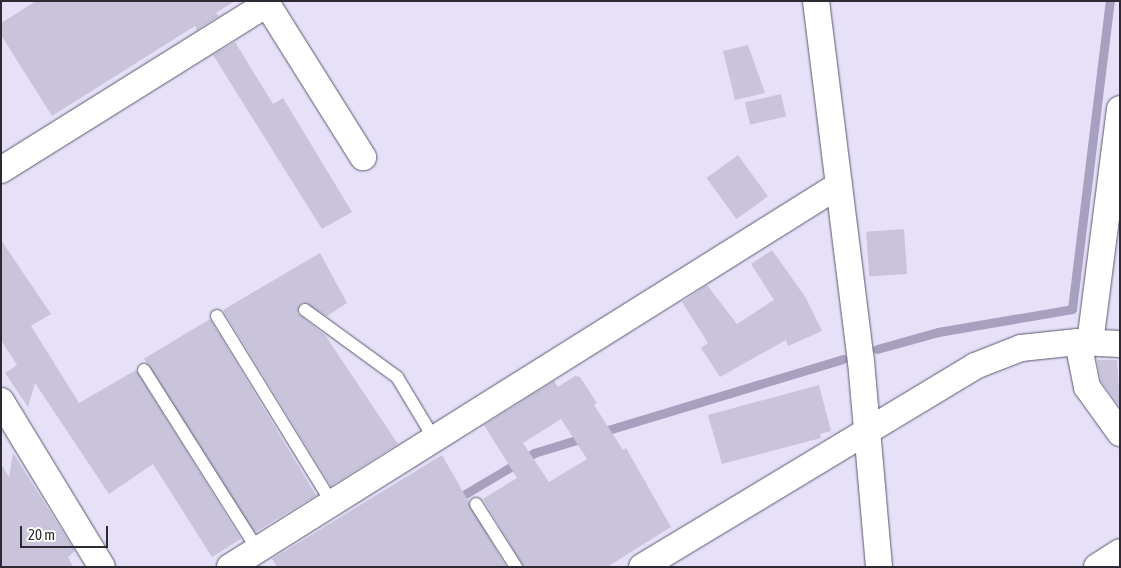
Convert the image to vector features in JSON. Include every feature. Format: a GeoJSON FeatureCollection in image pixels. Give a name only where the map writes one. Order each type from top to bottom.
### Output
{"type":"FeatureCollection","features":[{"type":"Feature","properties":{"kind":"street"},"geometry":{"type":"LineString","coordinates":[[816,1],[867,432],[879,567]]}},
{"type":"Feature","properties":{"kind":"street"},"geometry":{"type":"LineString","coordinates":[[1,170],[267,4],[362,157]]}},
{"type":"Feature","properties":{"kind":"street"},"geometry":{"type":"LineString","coordinates":[[1120,109],[1084,343],[1087,388],[1120,433]]}},
{"type":"Feature","properties":{"kind":"street"},"geometry":{"type":"LineString","coordinates":[[230,567],[839,185]]}},
{"type":"Feature","properties":{"kind":"street"},"geometry":{"type":"LineString","coordinates":[[642,567],[675,559],[867,432],[975,366],[1021,348],[1084,343],[1120,344]]}},
{"type":"Feature","properties":{"kind":"street"},"geometry":{"type":"LineString","coordinates":[[1,401],[102,567]]}},
{"type":"Feature","properties":{"kind":"street"},"geometry":{"type":"LineString","coordinates":[[1097,567],[1120,552]]}},
{"type":"Feature","properties":{"kind":"lane"},"geometry":{"type":"LineString","coordinates":[[305,310],[397,377],[435,440]]}},
{"type":"Feature","properties":{"kind":"lane"},"geometry":{"type":"LineString","coordinates":[[217,316],[332,503]]}},
{"type":"Feature","properties":{"kind":"lane"},"geometry":{"type":"LineString","coordinates":[[144,370],[258,550]]}},
{"type":"Feature","properties":{"kind":"lane"},"geometry":{"type":"LineString","coordinates":[[476,504],[516,567]]}},
{"type":"Feature","properties":{"kind":"building"},"geometry":{"type":"Polygon","coordinates":[[[36,1],[235,1],[216,13],[219,16],[197,30],[195,26],[52,116],[1,35],[1,23],[36,1]]]}},
{"type":"Feature","properties":{"kind":"building"},"geometry":{"type":"Polygon","coordinates":[[[235,42],[273,104],[283,98],[352,212],[322,229],[213,55],[235,42]]]}},
{"type":"Feature","properties":{"kind":"building"},"geometry":{"type":"Polygon","coordinates":[[[748,45],[765,93],[735,100],[723,51],[748,45]]]}},
{"type":"Feature","properties":{"kind":"building"},"geometry":{"type":"Polygon","coordinates":[[[781,94],[786,116],[750,125],[745,102],[781,94]]]}},
{"type":"Feature","properties":{"kind":"building"},"geometry":{"type":"Polygon","coordinates":[[[738,155],[768,196],[736,219],[706,178],[738,155]]]}},
{"type":"Feature","properties":{"kind":"building"},"geometry":{"type":"Polygon","coordinates":[[[904,229],[907,274],[869,277],[866,232],[904,229]]]}},
{"type":"Feature","properties":{"kind":"building"},"geometry":{"type":"Polygon","coordinates":[[[1,240],[51,314],[31,326],[79,403],[136,370],[241,539],[212,557],[153,464],[109,494],[35,383],[28,407],[5,373],[17,365],[1,340],[1,240]]]}},
{"type":"Feature","properties":{"kind":"building"},"geometry":{"type":"Polygon","coordinates":[[[772,250],[806,298],[822,331],[788,346],[786,340],[720,377],[701,348],[708,343],[682,302],[707,285],[737,324],[774,300],[751,264],[772,250]]]}},
{"type":"Feature","properties":{"kind":"building"},"geometry":{"type":"Polygon","coordinates":[[[320,253],[347,303],[327,316],[302,302],[297,313],[325,335],[398,444],[331,486],[223,310],[320,253]]]}},
{"type":"Feature","properties":{"kind":"building"},"geometry":{"type":"Polygon","coordinates":[[[210,319],[316,496],[250,535],[144,359],[210,319]]]}},
{"type":"Feature","properties":{"kind":"building"},"geometry":{"type":"Polygon","coordinates":[[[1097,360],[1117,360],[1120,407],[1101,381],[1097,360]]]}},
{"type":"Feature","properties":{"kind":"building"},"geometry":{"type":"Polygon","coordinates":[[[575,376],[580,377],[597,403],[594,405],[623,450],[626,448],[671,527],[607,567],[524,567],[483,499],[517,478],[484,425],[554,381],[558,387],[575,376]],[[561,419],[523,443],[549,482],[587,459],[561,419]]]}},
{"type":"Feature","properties":{"kind":"building"},"geometry":{"type":"Polygon","coordinates":[[[819,385],[831,431],[820,434],[821,438],[722,464],[708,415],[819,385]]]}},
{"type":"Feature","properties":{"kind":"building"},"geometry":{"type":"Polygon","coordinates":[[[13,453],[75,551],[68,557],[73,567],[1,567],[1,464],[9,477],[13,453]]]}},
{"type":"Feature","properties":{"kind":"building"},"geometry":{"type":"Polygon","coordinates":[[[442,455],[506,567],[277,567],[272,559],[442,455]]]}},
{"type":"Feature","properties":{"kind":"waterway"},"geometry":{"type":"LineString","coordinates":[[877,349],[938,332],[1072,309],[1110,1]]}},
{"type":"Feature","properties":{"kind":"waterway"},"geometry":{"type":"LineString","coordinates":[[598,433],[843,359]]}},
{"type":"Feature","properties":{"kind":"waterway"},"geometry":{"type":"LineString","coordinates":[[455,500],[534,453],[586,437]]}}]}
